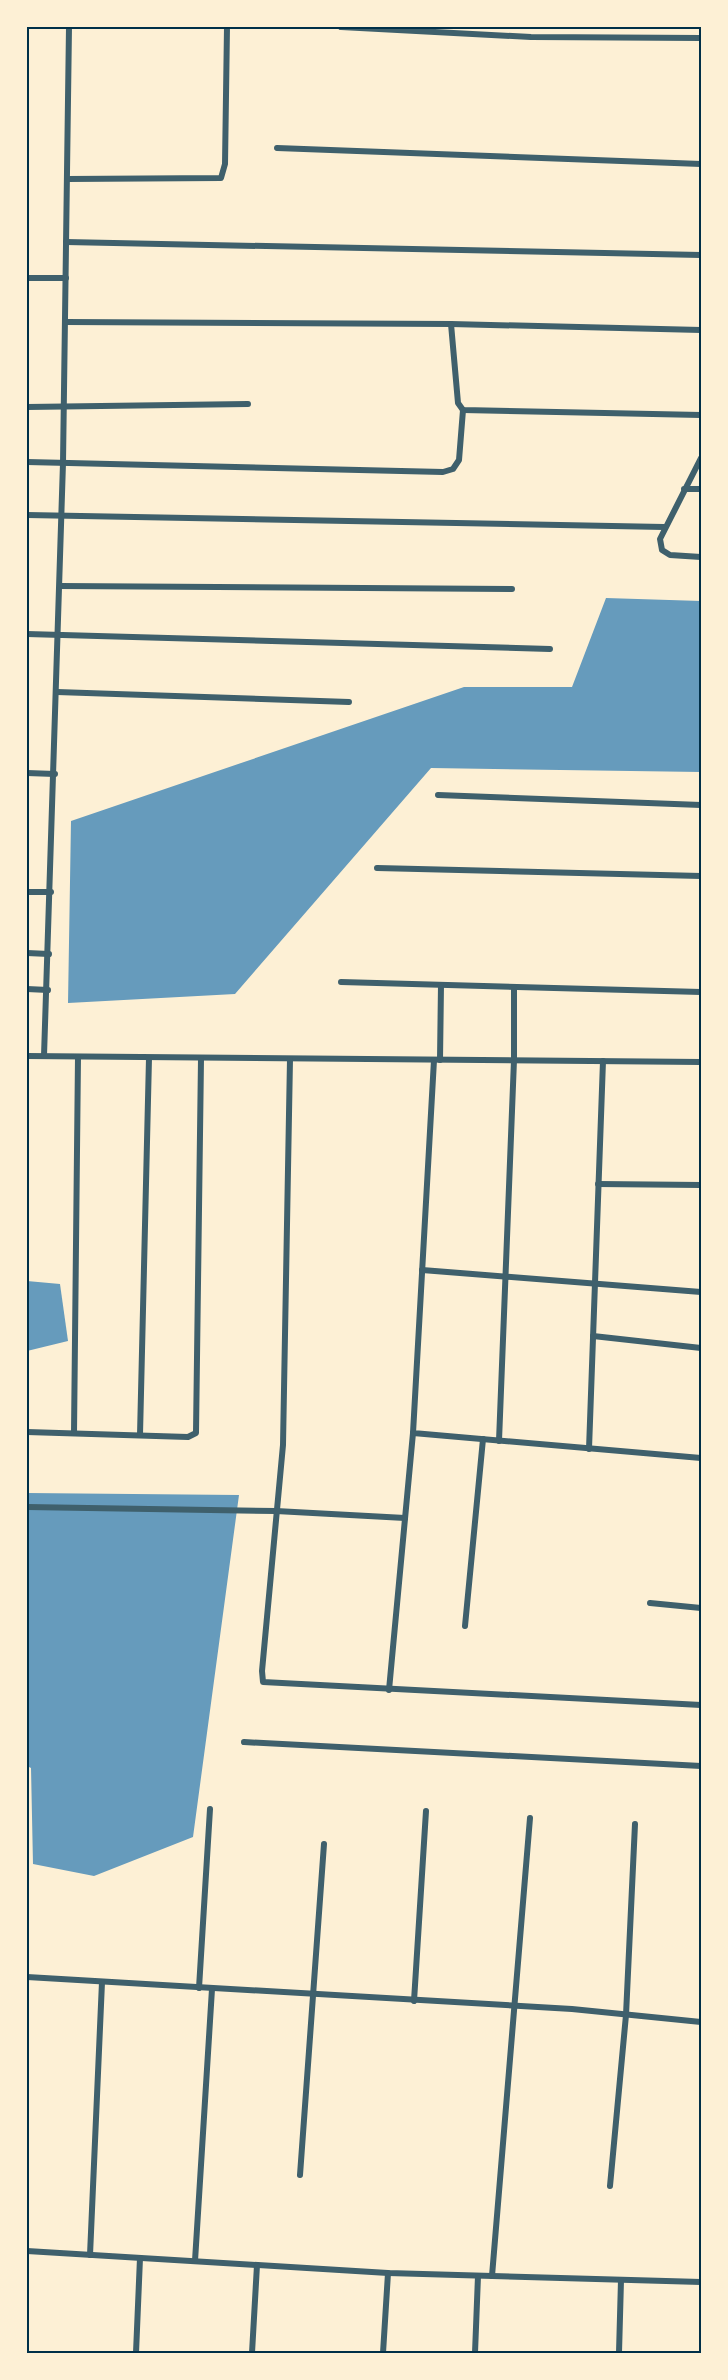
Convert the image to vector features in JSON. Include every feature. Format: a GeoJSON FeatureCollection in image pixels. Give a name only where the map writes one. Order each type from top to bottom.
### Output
{"type":"FeatureCollection","features":[{"type":"Feature","properties":{"kind":"street"},"geometry":{"type":"LineString","coordinates":[[44,1056],[62,516],[69,27]]}},
{"type":"Feature","properties":{"kind":"street"},"geometry":{"type":"LineString","coordinates":[[67,179],[220,178],[225,165],[227,27]]}},
{"type":"Feature","properties":{"kind":"street"},"geometry":{"type":"LineString","coordinates":[[341,27],[456,29],[531,37],[701,38]]}},
{"type":"Feature","properties":{"kind":"street"},"geometry":{"type":"LineString","coordinates":[[531,27],[531,37]]}},
{"type":"Feature","properties":{"kind":"street"},"geometry":{"type":"LineString","coordinates":[[599,27],[599,36]]}},
{"type":"Feature","properties":{"kind":"street"},"geometry":{"type":"LineString","coordinates":[[277,148],[701,164]]}},
{"type":"Feature","properties":{"kind":"street"},"geometry":{"type":"LineString","coordinates":[[66,242],[701,255]]}},
{"type":"Feature","properties":{"kind":"street"},"geometry":{"type":"LineString","coordinates":[[27,278],[66,278]]}},
{"type":"Feature","properties":{"kind":"street"},"geometry":{"type":"LineString","coordinates":[[66,322],[451,324],[701,330]]}},
{"type":"Feature","properties":{"kind":"street"},"geometry":{"type":"LineString","coordinates":[[27,462],[443,472],[453,469],[459,460],[463,411],[458,403],[451,324]]}},
{"type":"Feature","properties":{"kind":"street"},"geometry":{"type":"LineString","coordinates":[[27,407],[248,404]]}},
{"type":"Feature","properties":{"kind":"street"},"geometry":{"type":"LineString","coordinates":[[463,411],[701,415]]}},
{"type":"Feature","properties":{"kind":"street"},"geometry":{"type":"LineString","coordinates":[[701,458],[664,527],[660,539],[662,550],[670,555],[701,557]]}},
{"type":"Feature","properties":{"kind":"street"},"geometry":{"type":"LineString","coordinates":[[684,489],[701,489]]}},
{"type":"Feature","properties":{"kind":"street"},"geometry":{"type":"LineString","coordinates":[[27,515],[664,527]]}},
{"type":"Feature","properties":{"kind":"street"},"geometry":{"type":"LineString","coordinates":[[60,586],[512,590]]}},
{"type":"Feature","properties":{"kind":"street"},"geometry":{"type":"LineString","coordinates":[[27,634],[550,649]]}},
{"type":"Feature","properties":{"kind":"street"},"geometry":{"type":"LineString","coordinates":[[57,693],[349,702]]}},
{"type":"Feature","properties":{"kind":"street"},"geometry":{"type":"LineString","coordinates":[[27,773],[55,774]]}},
{"type":"Feature","properties":{"kind":"street"},"geometry":{"type":"LineString","coordinates":[[438,795],[701,805]]}},
{"type":"Feature","properties":{"kind":"street"},"geometry":{"type":"LineString","coordinates":[[377,868],[701,876]]}},
{"type":"Feature","properties":{"kind":"street"},"geometry":{"type":"LineString","coordinates":[[27,892],[51,892]]}},
{"type":"Feature","properties":{"kind":"street"},"geometry":{"type":"LineString","coordinates":[[27,953],[49,954]]}},
{"type":"Feature","properties":{"kind":"street"},"geometry":{"type":"LineString","coordinates":[[341,982],[701,992]]}},
{"type":"Feature","properties":{"kind":"street"},"geometry":{"type":"LineString","coordinates":[[389,1690],[413,1433],[441,985]]}},
{"type":"Feature","properties":{"kind":"street"},"geometry":{"type":"LineString","coordinates":[[499,1441],[514,1060],[514,987]]}},
{"type":"Feature","properties":{"kind":"street"},"geometry":{"type":"LineString","coordinates":[[27,989],[48,990]]}},
{"type":"Feature","properties":{"kind":"street"},"geometry":{"type":"LineString","coordinates":[[27,1056],[701,1062]]}},
{"type":"Feature","properties":{"kind":"street"},"geometry":{"type":"LineString","coordinates":[[74,1433],[78,1057]]}},
{"type":"Feature","properties":{"kind":"street"},"geometry":{"type":"LineString","coordinates":[[140,1435],[149,1058]]}},
{"type":"Feature","properties":{"kind":"street"},"geometry":{"type":"LineString","coordinates":[[27,1432],[188,1437],[193,1436],[197,1428],[201,1059]]}},
{"type":"Feature","properties":{"kind":"street"},"geometry":{"type":"LineString","coordinates":[[290,1059],[283,1445],[262,1671],[263,1682],[701,1705]]}},
{"type":"Feature","properties":{"kind":"street"},"geometry":{"type":"LineString","coordinates":[[589,1449],[603,1061]]}},
{"type":"Feature","properties":{"kind":"street"},"geometry":{"type":"LineString","coordinates":[[598,1184],[701,1185]]}},
{"type":"Feature","properties":{"kind":"street"},"geometry":{"type":"LineString","coordinates":[[422,1270],[701,1292]]}},
{"type":"Feature","properties":{"kind":"street"},"geometry":{"type":"LineString","coordinates":[[593,1336],[701,1348]]}},
{"type":"Feature","properties":{"kind":"street"},"geometry":{"type":"LineString","coordinates":[[413,1433],[701,1458]]}},
{"type":"Feature","properties":{"kind":"street"},"geometry":{"type":"LineString","coordinates":[[465,1626],[483,1439]]}},
{"type":"Feature","properties":{"kind":"street"},"geometry":{"type":"LineString","coordinates":[[27,1507],[276,1511],[405,1518]]}},
{"type":"Feature","properties":{"kind":"street"},"geometry":{"type":"LineString","coordinates":[[650,1604],[701,1608]]}},
{"type":"Feature","properties":{"kind":"street"},"geometry":{"type":"LineString","coordinates":[[243,1742],[701,1766]]}},
{"type":"Feature","properties":{"kind":"street"},"geometry":{"type":"LineString","coordinates":[[199,1989],[210,1809]]}},
{"type":"Feature","properties":{"kind":"street"},"geometry":{"type":"LineString","coordinates":[[414,2001],[426,1811]]}},
{"type":"Feature","properties":{"kind":"street"},"geometry":{"type":"LineString","coordinates":[[492,2276],[530,1818]]}},
{"type":"Feature","properties":{"kind":"street"},"geometry":{"type":"LineString","coordinates":[[610,2186],[626,2015],[635,1824]]}},
{"type":"Feature","properties":{"kind":"street"},"geometry":{"type":"LineString","coordinates":[[300,2175],[324,1844]]}},
{"type":"Feature","properties":{"kind":"street"},"geometry":{"type":"LineString","coordinates":[[27,1977],[516,2006],[701,2022]]}},
{"type":"Feature","properties":{"kind":"street"},"geometry":{"type":"LineString","coordinates":[[90,2255],[102,1982]]}},
{"type":"Feature","properties":{"kind":"street"},"geometry":{"type":"LineString","coordinates":[[195,2261],[212,1989]]}},
{"type":"Feature","properties":{"kind":"street"},"geometry":{"type":"LineString","coordinates":[[27,2251],[388,2273],[701,2282]]}},
{"type":"Feature","properties":{"kind":"street"},"geometry":{"type":"LineString","coordinates":[[136,2353],[140,2258]]}},
{"type":"Feature","properties":{"kind":"street"},"geometry":{"type":"LineString","coordinates":[[252,2353],[257,2265]]}},
{"type":"Feature","properties":{"kind":"street"},"geometry":{"type":"LineString","coordinates":[[383,2353],[388,2273]]}},
{"type":"Feature","properties":{"kind":"street"},"geometry":{"type":"LineString","coordinates":[[475,2353],[478,2276]]}},
{"type":"Feature","properties":{"kind":"street"},"geometry":{"type":"LineString","coordinates":[[619,2353],[621,2280]]}},
{"type":"Feature","properties":{"kind":"water"},"geometry":{"type":"Polygon","coordinates":[[[606,598],[701,601],[701,772],[431,768],[235,994],[68,1003],[71,821],[464,687],[572,687],[606,598]]]}},
{"type":"Feature","properties":{"kind":"water"},"geometry":{"type":"Polygon","coordinates":[[[27,1281],[60,1284],[68,1341],[27,1351],[27,1281]]]}},
{"type":"Feature","properties":{"kind":"water"},"geometry":{"type":"Polygon","coordinates":[[[27,1493],[239,1495],[193,1837],[94,1876],[33,1864],[31,1768],[27,1766],[27,1493]]]}}]}
